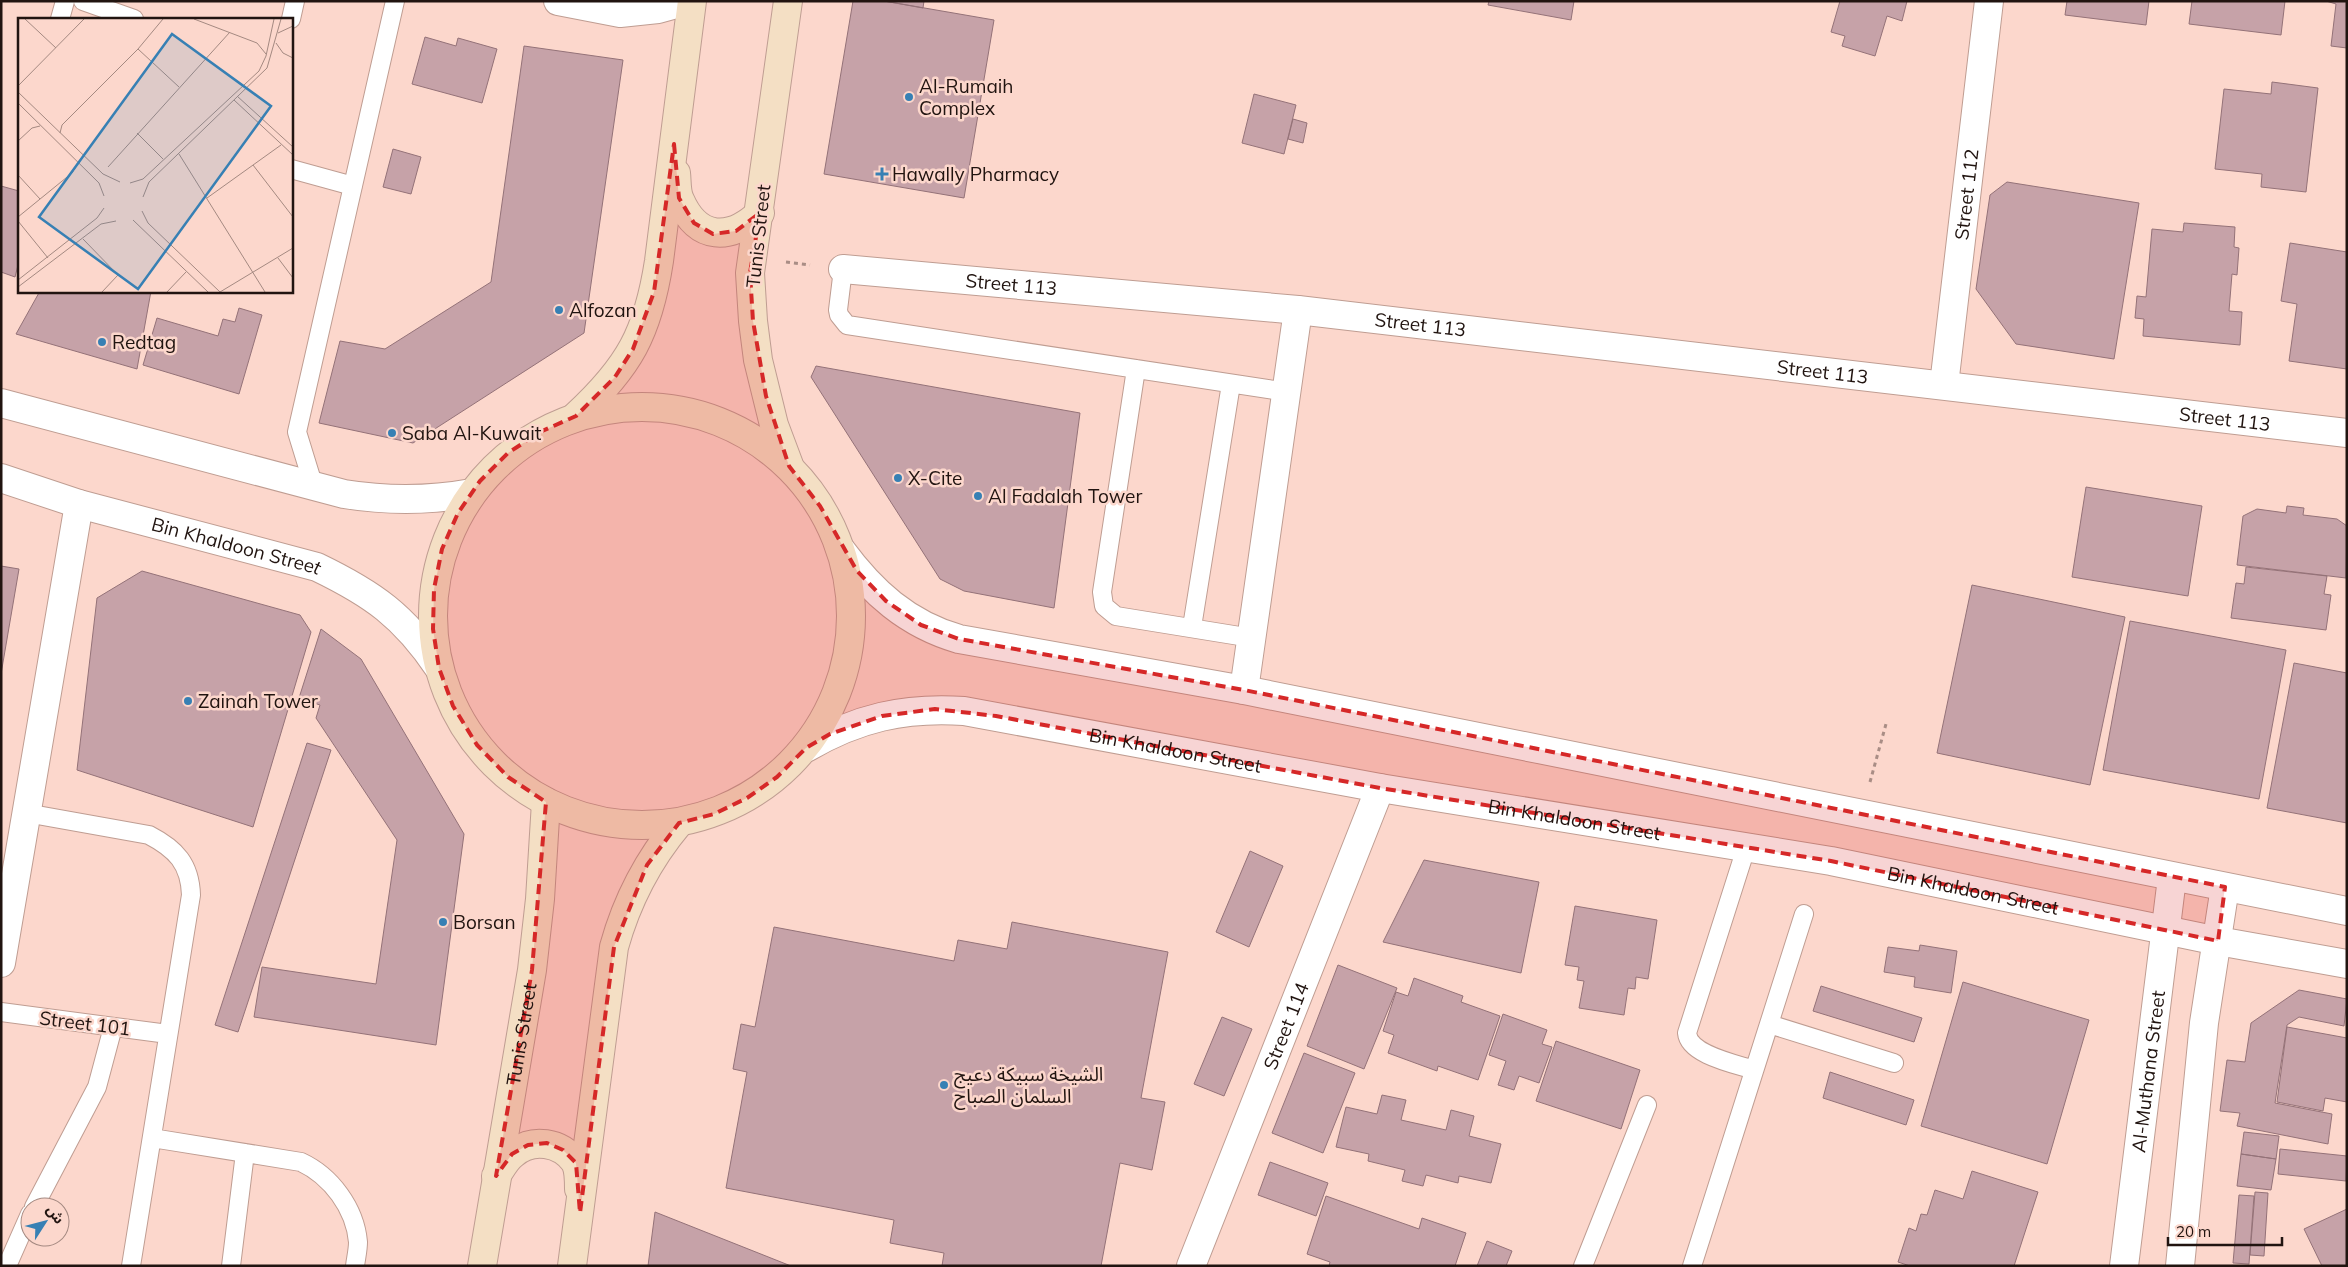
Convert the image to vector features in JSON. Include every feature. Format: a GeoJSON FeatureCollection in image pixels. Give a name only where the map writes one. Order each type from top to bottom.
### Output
{"type":"FeatureCollection","features":[{"type":"Feature","properties":{"kind":"main road"},"geometry":{"type":"LineString","coordinates":[[576,416],[615,377],[633,349],[646,321],[654,292],[692,1]]}},
{"type":"Feature","properties":{"kind":"main road","name":"Tunis Street"},"geometry":{"type":"LineString","coordinates":[[788,1],[760,213],[750,273],[758,360],[774,425],[789,466]]}},
{"type":"Feature","properties":{"kind":"main road"},"geometry":{"type":"LineString","coordinates":[[674,144],[679,198],[694,223],[713,234],[736,231],[748,224],[760,213]]}},
{"type":"Feature","properties":{"kind":"main road"},"geometry":{"type":"LineString","coordinates":[[652,406],[690,411],[726,424],[760,442],[789,466],[820,506],[841,550],[850,591],[851,632],[845,665],[828,712],[806,748],[777,777],[747,798],[714,814],[679,823],[645,826],[611,823],[578,815],[546,802],[508,777],[477,745],[453,706],[439,668],[433,629],[434,589],[442,549],[458,513],[480,481],[508,453],[540,432],[576,416],[613,407],[652,406]]}},
{"type":"Feature","properties":{"kind":"main road","name":"Tunis Street"},"geometry":{"type":"LineString","coordinates":[[482,1266],[532,970],[540,899],[546,802]]}},
{"type":"Feature","properties":{"kind":"main road"},"geometry":{"type":"LineString","coordinates":[[572,1266],[614,947],[621,920],[637,884],[661,844],[679,823]]}},
{"type":"Feature","properties":{"kind":"main road"},"geometry":{"type":"LineString","coordinates":[[496,1176],[512,1154],[528,1145],[547,1143],[563,1150],[576,1163],[580,1213]]}},
{"type":"Feature","properties":{"kind":"street"},"geometry":{"type":"LineString","coordinates":[[568,2],[620,13],[658,9],[687,1]]}},
{"type":"Feature","properties":{"kind":"street","name":"Street 112"},"geometry":{"type":"LineString","coordinates":[[1944,385],[1989,1]]}},
{"type":"Feature","properties":{"kind":"street","name":"Street 113"},"geometry":{"type":"LineString","coordinates":[[843,270],[1298,310],[2347,432]]}},
{"type":"Feature","properties":{"kind":"street"},"geometry":{"type":"LineString","coordinates":[[1244,690],[1298,310]]}},
{"type":"Feature","properties":{"kind":"street"},"geometry":{"type":"LineString","coordinates":[[1,403],[344,494],[392,500],[444,498],[472,493]]}},
{"type":"Feature","properties":{"kind":"street","name":"Bin Khaldoon Street"},"geometry":{"type":"LineString","coordinates":[[1,478],[79,504],[317,567],[354,585],[392,612],[423,644],[439,668]]}},
{"type":"Feature","properties":{"kind":"street"},"geometry":{"type":"LineString","coordinates":[[1,963],[79,504]]}},
{"type":"Feature","properties":{"kind":"street"},"geometry":{"type":"LineString","coordinates":[[841,550],[857,571],[886,601],[903,615],[938,634],[958,640],[1244,690],[2172,878],[2347,911]]}},
{"type":"Feature","properties":{"kind":"street","name":"Bin Khaldoon Street"},"geometry":{"type":"LineString","coordinates":[[806,748],[856,722],[882,716],[935,709],[964,711],[1380,788],[1831,861],[2218,941],[2347,964]]}},
{"type":"Feature","properties":{"kind":"street","name":"Street 114"},"geometry":{"type":"LineString","coordinates":[[1191,1266],[1380,788]]}},
{"type":"Feature","properties":{"kind":"street","name":"Al-Muthana Street"},"geometry":{"type":"LineString","coordinates":[[2124,1266],[2172,878]]}},
{"type":"Feature","properties":{"kind":"street"},"geometry":{"type":"LineString","coordinates":[[2180,1266],[2204,1023],[2225,887]]}},
{"type":"Feature","properties":{"kind":"lane"},"geometry":{"type":"LineString","coordinates":[[60,18],[65,1]]}},
{"type":"Feature","properties":{"kind":"lane"},"geometry":{"type":"LineString","coordinates":[[83,1],[131,18]]}},
{"type":"Feature","properties":{"kind":"lane"},"geometry":{"type":"LineString","coordinates":[[291,18],[295,1]]}},
{"type":"Feature","properties":{"kind":"lane"},"geometry":{"type":"LineString","coordinates":[[312,484],[297,432],[395,1]]}},
{"type":"Feature","properties":{"kind":"lane"},"geometry":{"type":"LineString","coordinates":[[292,170],[353,186]]}},
{"type":"Feature","properties":{"kind":"lane"},"geometry":{"type":"LineString","coordinates":[[843,270],[838,310],[839,315],[848,326],[1287,392]]}},
{"type":"Feature","properties":{"kind":"lane"},"geometry":{"type":"LineString","coordinates":[[1136,369],[1102,598],[1104,606],[1116,616],[1252,638]]}},
{"type":"Feature","properties":{"kind":"lane"},"geometry":{"type":"LineString","coordinates":[[1192,627],[1231,384]]}},
{"type":"Feature","properties":{"kind":"lane"},"geometry":{"type":"LineString","coordinates":[[26,813],[149,835],[172,850],[183,863],[191,880],[191,895],[131,1266]]}},
{"type":"Feature","properties":{"kind":"lane"},"geometry":{"type":"LineString","coordinates":[[1746,848],[1686,1033],[1687,1040],[1698,1051],[1754,1070]]}},
{"type":"Feature","properties":{"kind":"lane"},"geometry":{"type":"LineString","coordinates":[[1692,1266],[1804,914]]}},
{"type":"Feature","properties":{"kind":"lane","name":"Street 101"},"geometry":{"type":"LineString","coordinates":[[1,1012],[168,1034]]}},
{"type":"Feature","properties":{"kind":"lane"},"geometry":{"type":"LineString","coordinates":[[1769,1024],[1894,1063]]}},
{"type":"Feature","properties":{"kind":"lane"},"geometry":{"type":"LineString","coordinates":[[39,1197],[97,1087],[114,1027]]}},
{"type":"Feature","properties":{"kind":"lane"},"geometry":{"type":"LineString","coordinates":[[1583,1266],[1647,1104]]}},
{"type":"Feature","properties":{"kind":"lane"},"geometry":{"type":"LineString","coordinates":[[152,1138],[300,1162],[317,1169],[329,1179],[341,1196],[352,1219],[358,1242],[355,1266]]}},
{"type":"Feature","properties":{"kind":"lane"},"geometry":{"type":"LineString","coordinates":[[231,1266],[245,1153]]}},
{"type":"Feature","properties":{"kind":"lane"},"geometry":{"type":"LineString","coordinates":[[7,1266],[20,1237]]}},
{"type":"Feature","properties":{"kind":"path"},"geometry":{"type":"LineString","coordinates":[[752,257],[843,270]]}},
{"type":"Feature","properties":{"kind":"path"},"geometry":{"type":"LineString","coordinates":[[1860,814],[1886,724]]}},
{"type":"Feature","properties":{"kind":"highlighted area"},"geometry":{"type":"Polygon","coordinates":[[[674,144],[679,198],[694,223],[713,234],[736,231],[760,213],[750,273],[753,321],[766,396],[789,466],[820,506],[857,571],[886,601],[921,625],[959,639],[1244,690],[2225,887],[2218,941],[1831,861],[1380,788],[996,716],[935,709],[882,716],[830,734],[806,748],[777,777],[747,798],[714,814],[679,823],[647,865],[614,947],[580,1213],[576,1163],[563,1150],[547,1143],[528,1145],[512,1154],[496,1176],[532,970],[546,802],[508,777],[477,745],[453,706],[439,668],[433,629],[434,589],[442,549],[458,513],[480,481],[508,453],[540,432],[576,416],[615,377],[633,349],[654,292],[674,144]]]}},
{"type":"Feature","properties":{"kind":"building","name":"Al-Rumaih Complex"},"geometry":{"type":"Polygon","coordinates":[[[853,1],[884,1],[994,20],[964,198],[824,174],[853,1]]]}},
{"type":"Feature","properties":{"kind":"building"},"geometry":{"type":"Polygon","coordinates":[[[884,1],[924,1],[923,8],[884,1]]]}},
{"type":"Feature","properties":{"kind":"building"},"geometry":{"type":"Polygon","coordinates":[[[1489,1],[1574,1],[1571,20],[1488,5],[1489,1]]]}},
{"type":"Feature","properties":{"kind":"building"},"geometry":{"type":"Polygon","coordinates":[[[1840,1],[1907,1],[1902,21],[1887,16],[1875,56],[1842,46],[1845,36],[1831,32],[1840,1]]]}},
{"type":"Feature","properties":{"kind":"building"},"geometry":{"type":"Polygon","coordinates":[[[2067,1],[2149,1],[2146,25],[2065,15],[2067,1]]]}},
{"type":"Feature","properties":{"kind":"building"},"geometry":{"type":"Polygon","coordinates":[[[2192,1],[2285,1],[2281,35],[2189,24],[2192,1]]]}},
{"type":"Feature","properties":{"kind":"building"},"geometry":{"type":"Polygon","coordinates":[[[2326,1],[2347,1],[2347,48],[2331,46],[2336,4],[2326,1]]]}},
{"type":"Feature","properties":{"kind":"building"},"geometry":{"type":"Polygon","coordinates":[[[425,37],[456,46],[458,38],[497,49],[482,103],[412,84],[425,37]]]}},
{"type":"Feature","properties":{"kind":"building"},"geometry":{"type":"Polygon","coordinates":[[[524,46],[623,60],[584,333],[413,443],[319,423],[340,341],[385,349],[491,282],[524,46]]]}},
{"type":"Feature","properties":{"kind":"building"},"geometry":{"type":"Polygon","coordinates":[[[2272,82],[2318,88],[2306,192],[2261,187],[2262,174],[2215,169],[2224,89],[2271,94],[2272,82]]]}},
{"type":"Feature","properties":{"kind":"building"},"geometry":{"type":"Polygon","coordinates":[[[1254,94],[1296,105],[1284,154],[1242,143],[1254,94]]]}},
{"type":"Feature","properties":{"kind":"building"},"geometry":{"type":"Polygon","coordinates":[[[1293,119],[1307,123],[1303,143],[1288,139],[1293,119]]]}},
{"type":"Feature","properties":{"kind":"building"},"geometry":{"type":"Polygon","coordinates":[[[393,149],[421,157],[411,194],[383,187],[393,149]]]}},
{"type":"Feature","properties":{"kind":"building"},"geometry":{"type":"Polygon","coordinates":[[[2007,182],[2139,203],[2114,359],[2016,344],[1976,289],[1990,195],[2007,182]]]}},
{"type":"Feature","properties":{"kind":"building"},"geometry":{"type":"Polygon","coordinates":[[[1,186],[18,191],[18,265],[15,277],[1,272],[1,186]]]}},
{"type":"Feature","properties":{"kind":"building"},"geometry":{"type":"Polygon","coordinates":[[[2184,223],[2235,227],[2234,247],[2239,248],[2237,275],[2232,274],[2229,311],[2242,312],[2240,345],[2143,336],[2144,319],[2135,318],[2137,296],[2146,297],[2152,229],[2183,232],[2184,223]]]}},
{"type":"Feature","properties":{"kind":"building"},"geometry":{"type":"Polygon","coordinates":[[[2290,243],[2347,252],[2347,369],[2289,361],[2297,304],[2281,301],[2290,243]]]}},
{"type":"Feature","properties":{"kind":"building"},"geometry":{"type":"Polygon","coordinates":[[[39,292],[151,292],[137,369],[16,334],[39,292]]]}},
{"type":"Feature","properties":{"kind":"building"},"geometry":{"type":"Polygon","coordinates":[[[239,308],[262,315],[239,394],[143,365],[157,318],[218,336],[223,319],[235,322],[239,308]]]}},
{"type":"Feature","properties":{"kind":"building","name":"Al Fadalah Tower"},"geometry":{"type":"Polygon","coordinates":[[[816,366],[1080,413],[1054,608],[964,591],[940,579],[811,377],[816,366]]]}},
{"type":"Feature","properties":{"kind":"building"},"geometry":{"type":"Polygon","coordinates":[[[2086,487],[2202,506],[2188,596],[2072,577],[2086,487]]]}},
{"type":"Feature","properties":{"kind":"building"},"geometry":{"type":"Polygon","coordinates":[[[2287,506],[2304,508],[2303,515],[2337,519],[2347,526],[2346,578],[2237,565],[2243,516],[2257,509],[2286,513],[2287,506]]]}},
{"type":"Feature","properties":{"kind":"building"},"geometry":{"type":"Polygon","coordinates":[[[1,566],[19,569],[1,674],[1,566]]]}},
{"type":"Feature","properties":{"kind":"building"},"geometry":{"type":"Polygon","coordinates":[[[2246,567],[2327,576],[2324,594],[2331,595],[2326,630],[2231,618],[2236,583],[2244,584],[2246,567]]]}},
{"type":"Feature","properties":{"kind":"building","name":"Zainah Tower"},"geometry":{"type":"Polygon","coordinates":[[[142,571],[300,615],[311,632],[253,827],[77,770],[97,598],[142,571]]]}},
{"type":"Feature","properties":{"kind":"building"},"geometry":{"type":"Polygon","coordinates":[[[1972,585],[2125,617],[2090,785],[1937,753],[1972,585]]]}},
{"type":"Feature","properties":{"kind":"building"},"geometry":{"type":"Polygon","coordinates":[[[2130,621],[2286,650],[2259,799],[2103,770],[2130,621]]]}},
{"type":"Feature","properties":{"kind":"building"},"geometry":{"type":"Polygon","coordinates":[[[321,629],[361,659],[464,834],[436,1045],[254,1017],[262,967],[376,984],[397,840],[316,718],[320,705],[299,698],[321,629]]]}},
{"type":"Feature","properties":{"kind":"building"},"geometry":{"type":"Polygon","coordinates":[[[2294,663],[2347,673],[2347,823],[2267,808],[2294,663]]]}},
{"type":"Feature","properties":{"kind":"building"},"geometry":{"type":"Polygon","coordinates":[[[307,743],[331,750],[238,1032],[215,1025],[307,743]]]}},
{"type":"Feature","properties":{"kind":"building"},"geometry":{"type":"Polygon","coordinates":[[[1250,851],[1283,866],[1249,947],[1216,932],[1250,851]]]}},
{"type":"Feature","properties":{"kind":"building"},"geometry":{"type":"Polygon","coordinates":[[[1424,860],[1539,882],[1521,973],[1383,942],[1424,860]]]}},
{"type":"Feature","properties":{"kind":"building"},"geometry":{"type":"Polygon","coordinates":[[[1575,906],[1657,920],[1648,979],[1636,977],[1635,989],[1628,988],[1624,1015],[1579,1008],[1584,981],[1577,980],[1579,967],[1565,965],[1575,906]]]}},
{"type":"Feature","properties":{"kind":"building","name":"الشيخة سبيكة دعيج السلمان الصباح"},"geometry":{"type":"Polygon","coordinates":[[[1012,922],[1168,952],[1141,1098],[1165,1102],[1152,1170],[1120,1163],[1101,1266],[942,1266],[944,1253],[890,1243],[894,1220],[726,1188],[747,1072],[733,1069],[741,1024],[755,1027],[774,927],[954,961],[958,940],[1007,949],[1012,922]]]}},
{"type":"Feature","properties":{"kind":"building"},"geometry":{"type":"Polygon","coordinates":[[[1920,945],[1957,951],[1951,993],[1914,987],[1915,977],[1884,972],[1888,947],[1919,951],[1920,945]]]}},
{"type":"Feature","properties":{"kind":"building"},"geometry":{"type":"Polygon","coordinates":[[[1338,965],[1397,988],[1364,1069],[1307,1046],[1338,965]]]}},
{"type":"Feature","properties":{"kind":"building"},"geometry":{"type":"Polygon","coordinates":[[[1414,978],[1463,996],[1461,1002],[1500,1016],[1478,1080],[1438,1066],[1437,1071],[1388,1053],[1394,1035],[1383,1031],[1396,992],[1408,996],[1414,978]]]}},
{"type":"Feature","properties":{"kind":"building"},"geometry":{"type":"Polygon","coordinates":[[[1963,982],[2089,1020],[2047,1164],[1921,1126],[1963,982]]]}},
{"type":"Feature","properties":{"kind":"building"},"geometry":{"type":"Polygon","coordinates":[[[1821,986],[1922,1018],[1914,1042],[1813,1011],[1821,986]]]}},
{"type":"Feature","properties":{"kind":"building"},"geometry":{"type":"Polygon","coordinates":[[[2299,990],[2347,999],[2344,1026],[2299,1017],[2287,1025],[2275,1103],[2332,1114],[2328,1144],[2237,1126],[2240,1113],[2220,1111],[2227,1060],[2245,1062],[2251,1023],[2299,990]]]}},
{"type":"Feature","properties":{"kind":"building"},"geometry":{"type":"Polygon","coordinates":[[[1503,1014],[1547,1030],[1542,1044],[1552,1047],[1539,1083],[1519,1076],[1514,1090],[1498,1085],[1506,1061],[1489,1055],[1503,1014]]]}},
{"type":"Feature","properties":{"kind":"building"},"geometry":{"type":"Polygon","coordinates":[[[1222,1017],[1252,1029],[1224,1096],[1194,1084],[1222,1017]]]}},
{"type":"Feature","properties":{"kind":"building"},"geometry":{"type":"Polygon","coordinates":[[[2287,1027],[2347,1038],[2347,1102],[2325,1098],[2323,1111],[2277,1102],[2287,1027]]]}},
{"type":"Feature","properties":{"kind":"building"},"geometry":{"type":"Polygon","coordinates":[[[1556,1041],[1640,1070],[1621,1129],[1536,1101],[1556,1041]]]}},
{"type":"Feature","properties":{"kind":"building"},"geometry":{"type":"Polygon","coordinates":[[[1304,1053],[1355,1073],[1323,1153],[1272,1133],[1304,1053]]]}},
{"type":"Feature","properties":{"kind":"building"},"geometry":{"type":"Polygon","coordinates":[[[1830,1072],[1914,1100],[1906,1125],[1823,1098],[1830,1072]]]}},
{"type":"Feature","properties":{"kind":"building"},"geometry":{"type":"Polygon","coordinates":[[[1382,1095],[1406,1100],[1401,1120],[1446,1130],[1451,1110],[1474,1116],[1469,1136],[1501,1144],[1491,1183],[1459,1176],[1458,1183],[1426,1175],[1423,1186],[1402,1181],[1405,1170],[1368,1161],[1369,1154],[1336,1147],[1346,1107],[1377,1114],[1382,1095]]]}},
{"type":"Feature","properties":{"kind":"building"},"geometry":{"type":"Polygon","coordinates":[[[2244,1132],[2279,1136],[2276,1159],[2241,1154],[2244,1132]]]}},
{"type":"Feature","properties":{"kind":"building"},"geometry":{"type":"Polygon","coordinates":[[[2280,1149],[2347,1156],[2346,1181],[2278,1174],[2280,1149]]]}},
{"type":"Feature","properties":{"kind":"building"},"geometry":{"type":"Polygon","coordinates":[[[2241,1154],[2276,1159],[2271,1190],[2237,1186],[2241,1154]]]}},
{"type":"Feature","properties":{"kind":"building"},"geometry":{"type":"Polygon","coordinates":[[[1270,1162],[1328,1183],[1316,1216],[1258,1195],[1270,1162]]]}},
{"type":"Feature","properties":{"kind":"building"},"geometry":{"type":"Polygon","coordinates":[[[1972,1171],[2038,1192],[2014,1266],[1910,1266],[1898,1262],[1909,1228],[1916,1231],[1921,1214],[1927,1215],[1935,1190],[1963,1199],[1972,1171]]]}},
{"type":"Feature","properties":{"kind":"building"},"geometry":{"type":"Polygon","coordinates":[[[2255,1192],[2268,1193],[2264,1256],[2250,1255],[2255,1192]]]}},
{"type":"Feature","properties":{"kind":"building"},"geometry":{"type":"Polygon","coordinates":[[[2239,1195],[2254,1196],[2249,1264],[2233,1263],[2239,1195]]]}},
{"type":"Feature","properties":{"kind":"building"},"geometry":{"type":"Polygon","coordinates":[[[1326,1196],[1419,1229],[1422,1218],[1466,1233],[1455,1266],[1329,1266],[1330,1262],[1307,1254],[1326,1196]]]}},
{"type":"Feature","properties":{"kind":"building"},"geometry":{"type":"Polygon","coordinates":[[[2347,1209],[2347,1266],[2322,1266],[2304,1229],[2347,1209]]]}},
{"type":"Feature","properties":{"kind":"building"},"geometry":{"type":"Polygon","coordinates":[[[655,1212],[791,1266],[648,1266],[655,1212]]]}},
{"type":"Feature","properties":{"kind":"building"},"geometry":{"type":"Polygon","coordinates":[[[1487,1241],[1512,1251],[1506,1266],[1477,1266],[1487,1241]]]}},
{"type":"Feature","properties":{"kind":"place","name":"Al-Rumaih Complex"},"geometry":{"type":"Point","coordinates":[909,97]}},
{"type":"Feature","properties":{"kind":"place","name":"Hawally Pharmacy"},"geometry":{"type":"Point","coordinates":[882,174]}},
{"type":"Feature","properties":{"kind":"place","name":"Alfozan"},"geometry":{"type":"Point","coordinates":[559,310]}},
{"type":"Feature","properties":{"kind":"place","name":"Redtag"},"geometry":{"type":"Point","coordinates":[102,342]}},
{"type":"Feature","properties":{"kind":"place","name":"Saba Al-Kuwait"},"geometry":{"type":"Point","coordinates":[392,433]}},
{"type":"Feature","properties":{"kind":"place","name":"X-Cite"},"geometry":{"type":"Point","coordinates":[898,478]}},
{"type":"Feature","properties":{"kind":"place","name":"Al Fadalah Tower"},"geometry":{"type":"Point","coordinates":[978,496]}},
{"type":"Feature","properties":{"kind":"place","name":"Zainah Tower"},"geometry":{"type":"Point","coordinates":[188,701]}},
{"type":"Feature","properties":{"kind":"place","name":"Borsan"},"geometry":{"type":"Point","coordinates":[443,922]}},
{"type":"Feature","properties":{"kind":"place","name":"الشيخة سبيكة دعيج السلمان الصباح"},"geometry":{"type":"Point","coordinates":[944,1085]}}]}
